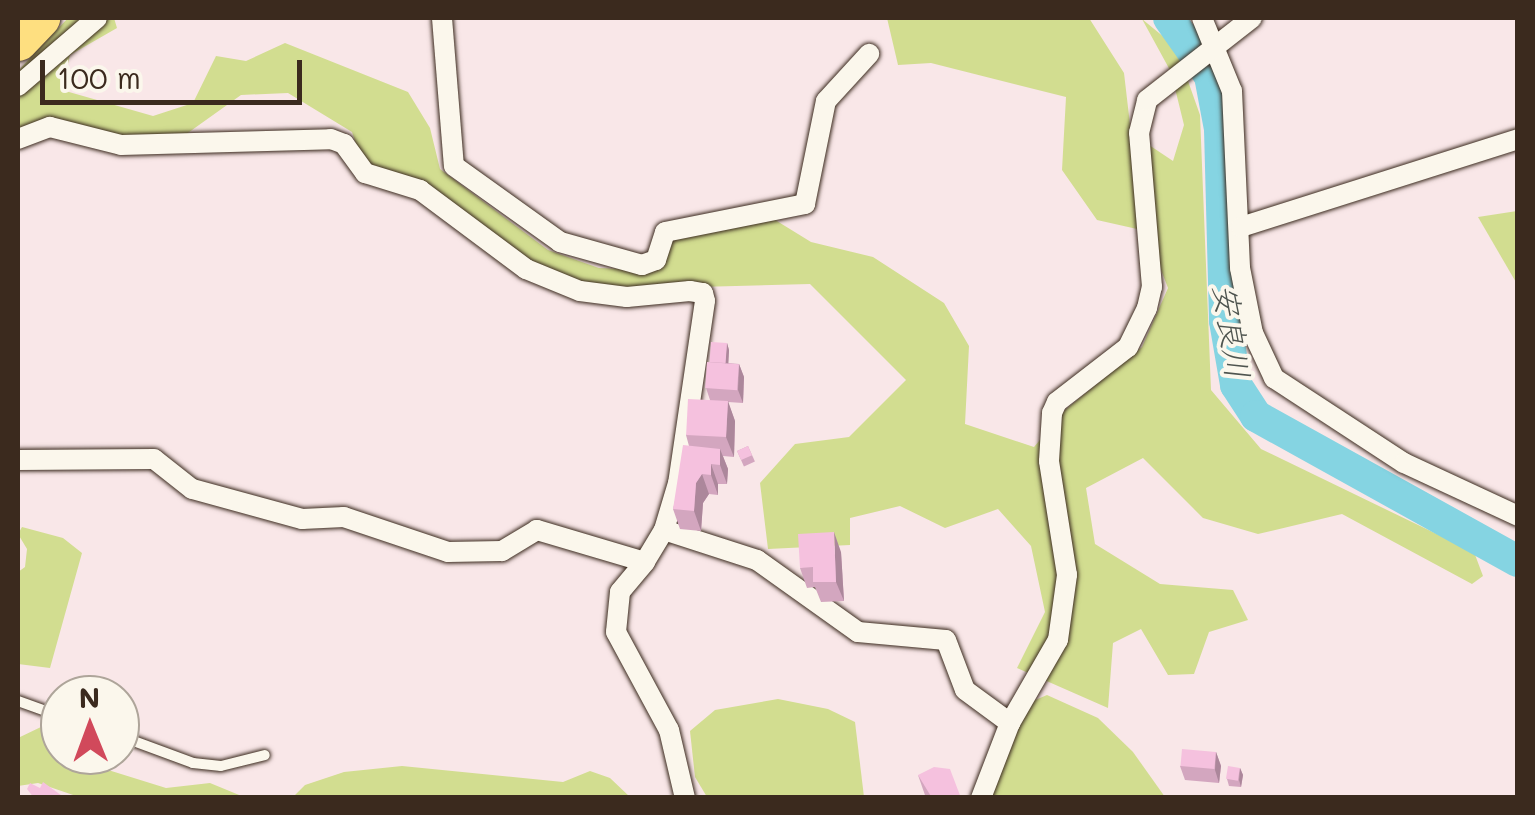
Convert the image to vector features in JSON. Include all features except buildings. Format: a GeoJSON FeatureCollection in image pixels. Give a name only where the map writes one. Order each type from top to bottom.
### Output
{"type":"FeatureCollection","features":[{"type":"Feature","properties":{"kind":"highway"},"geometry":{"type":"LineString","coordinates":[[18,42],[40,18]]}},
{"type":"Feature","properties":{"kind":"street"},"geometry":{"type":"LineString","coordinates":[[18,86],[97,18]]}},
{"type":"Feature","properties":{"kind":"street"},"geometry":{"type":"LineString","coordinates":[[442,18],[454,166],[560,242],[642,265],[656,260],[665,232],[805,204],[826,101],[869,54]]}},
{"type":"Feature","properties":{"kind":"street"},"geometry":{"type":"LineString","coordinates":[[1202,18],[1232,90],[1247,313],[1274,378],[1404,463],[1518,516]]}},
{"type":"Feature","properties":{"kind":"street"},"geometry":{"type":"LineString","coordinates":[[981,798],[1010,723],[1058,640],[1064,602],[1062,524],[1048,450],[1052,413],[1057,402],[1128,347],[1147,308],[1152,287],[1139,133],[1147,100],[1165,81],[1252,18]]}},
{"type":"Feature","properties":{"kind":"street"},"geometry":{"type":"LineString","coordinates":[[18,140],[50,128],[121,145],[331,138],[344,144],[365,174],[420,190],[473,234],[544,276],[580,291],[626,297],[703,293],[678,483],[664,530],[645,562],[620,592],[616,632],[669,730],[685,798]]}},
{"type":"Feature","properties":{"kind":"street"},"geometry":{"type":"LineString","coordinates":[[1241,227],[1518,140]]}},
{"type":"Feature","properties":{"kind":"street"},"geometry":{"type":"LineString","coordinates":[[18,460],[154,459],[192,489],[302,519],[344,517],[448,552],[502,551],[537,530],[645,562]]}},
{"type":"Feature","properties":{"kind":"street"},"geometry":{"type":"LineString","coordinates":[[664,530],[757,560],[858,632],[946,640],[964,690],[1010,723]]}},
{"type":"Feature","properties":{"kind":"lane"},"geometry":{"type":"LineString","coordinates":[[140,743],[207,765],[266,756]]}},
{"type":"Feature","properties":{"kind":"green space"},"geometry":{"type":"Polygon","coordinates":[[[68,18],[114,18],[117,28],[70,55],[62,90],[153,116],[193,103],[216,56],[246,61],[285,43],[408,92],[430,128],[440,169],[548,250],[599,268],[650,270],[670,238],[772,218],[811,242],[873,257],[944,303],[969,346],[965,424],[1034,447],[1065,410],[1142,347],[1168,288],[1146,231],[1097,220],[1062,170],[1066,97],[931,63],[898,65],[887,18],[1089,18],[1124,73],[1131,133],[1173,161],[1184,125],[1171,72],[1142,19],[1176,47],[1200,115],[1211,390],[1261,449],[1474,552],[1483,576],[1472,584],[1342,514],[1258,534],[1203,518],[1143,458],[1086,488],[1095,544],[1160,584],[1233,590],[1248,620],[1209,632],[1194,674],[1168,675],[1141,629],[1113,643],[1108,708],[1017,668],[1045,612],[1031,546],[998,509],[945,528],[900,506],[850,518],[850,545],[768,549],[760,483],[795,444],[849,437],[906,380],[810,284],[622,289],[579,284],[529,264],[362,162],[352,132],[288,93],[241,95],[185,135],[110,136],[52,123],[18,131],[18,71],[68,18]]]}},
{"type":"Feature","properties":{"kind":"green space"},"geometry":{"type":"Polygon","coordinates":[[[1518,211],[1517,284],[1478,217],[1518,211]]]}},
{"type":"Feature","properties":{"kind":"green space"},"geometry":{"type":"Polygon","coordinates":[[[22,527],[63,538],[82,553],[50,668],[18,664],[18,572],[25,567],[27,549],[18,534],[22,527]]]}},
{"type":"Feature","properties":{"kind":"green space"},"geometry":{"type":"Polygon","coordinates":[[[1047,695],[1098,718],[1133,752],[1165,797],[991,798],[1015,729],[1033,701],[1047,695]]]}},
{"type":"Feature","properties":{"kind":"green space"},"geometry":{"type":"Polygon","coordinates":[[[778,699],[828,709],[855,722],[864,797],[707,797],[695,777],[690,731],[715,710],[778,699]]]}},
{"type":"Feature","properties":{"kind":"green space"},"geometry":{"type":"Polygon","coordinates":[[[40,727],[40,775],[124,775],[166,788],[210,783],[244,797],[79,797],[38,783],[18,786],[18,738],[40,727]]]}},
{"type":"Feature","properties":{"kind":"green space"},"geometry":{"type":"Polygon","coordinates":[[[402,766],[563,782],[590,771],[610,778],[630,797],[293,797],[305,785],[344,772],[402,766]]]}},
{"type":"Feature","properties":{"kind":"waterway","name":"安良川"},"geometry":{"type":"LineString","coordinates":[[1169,18],[1210,76],[1220,129],[1225,321],[1236,385],[1256,416],[1518,561]]}}]}
